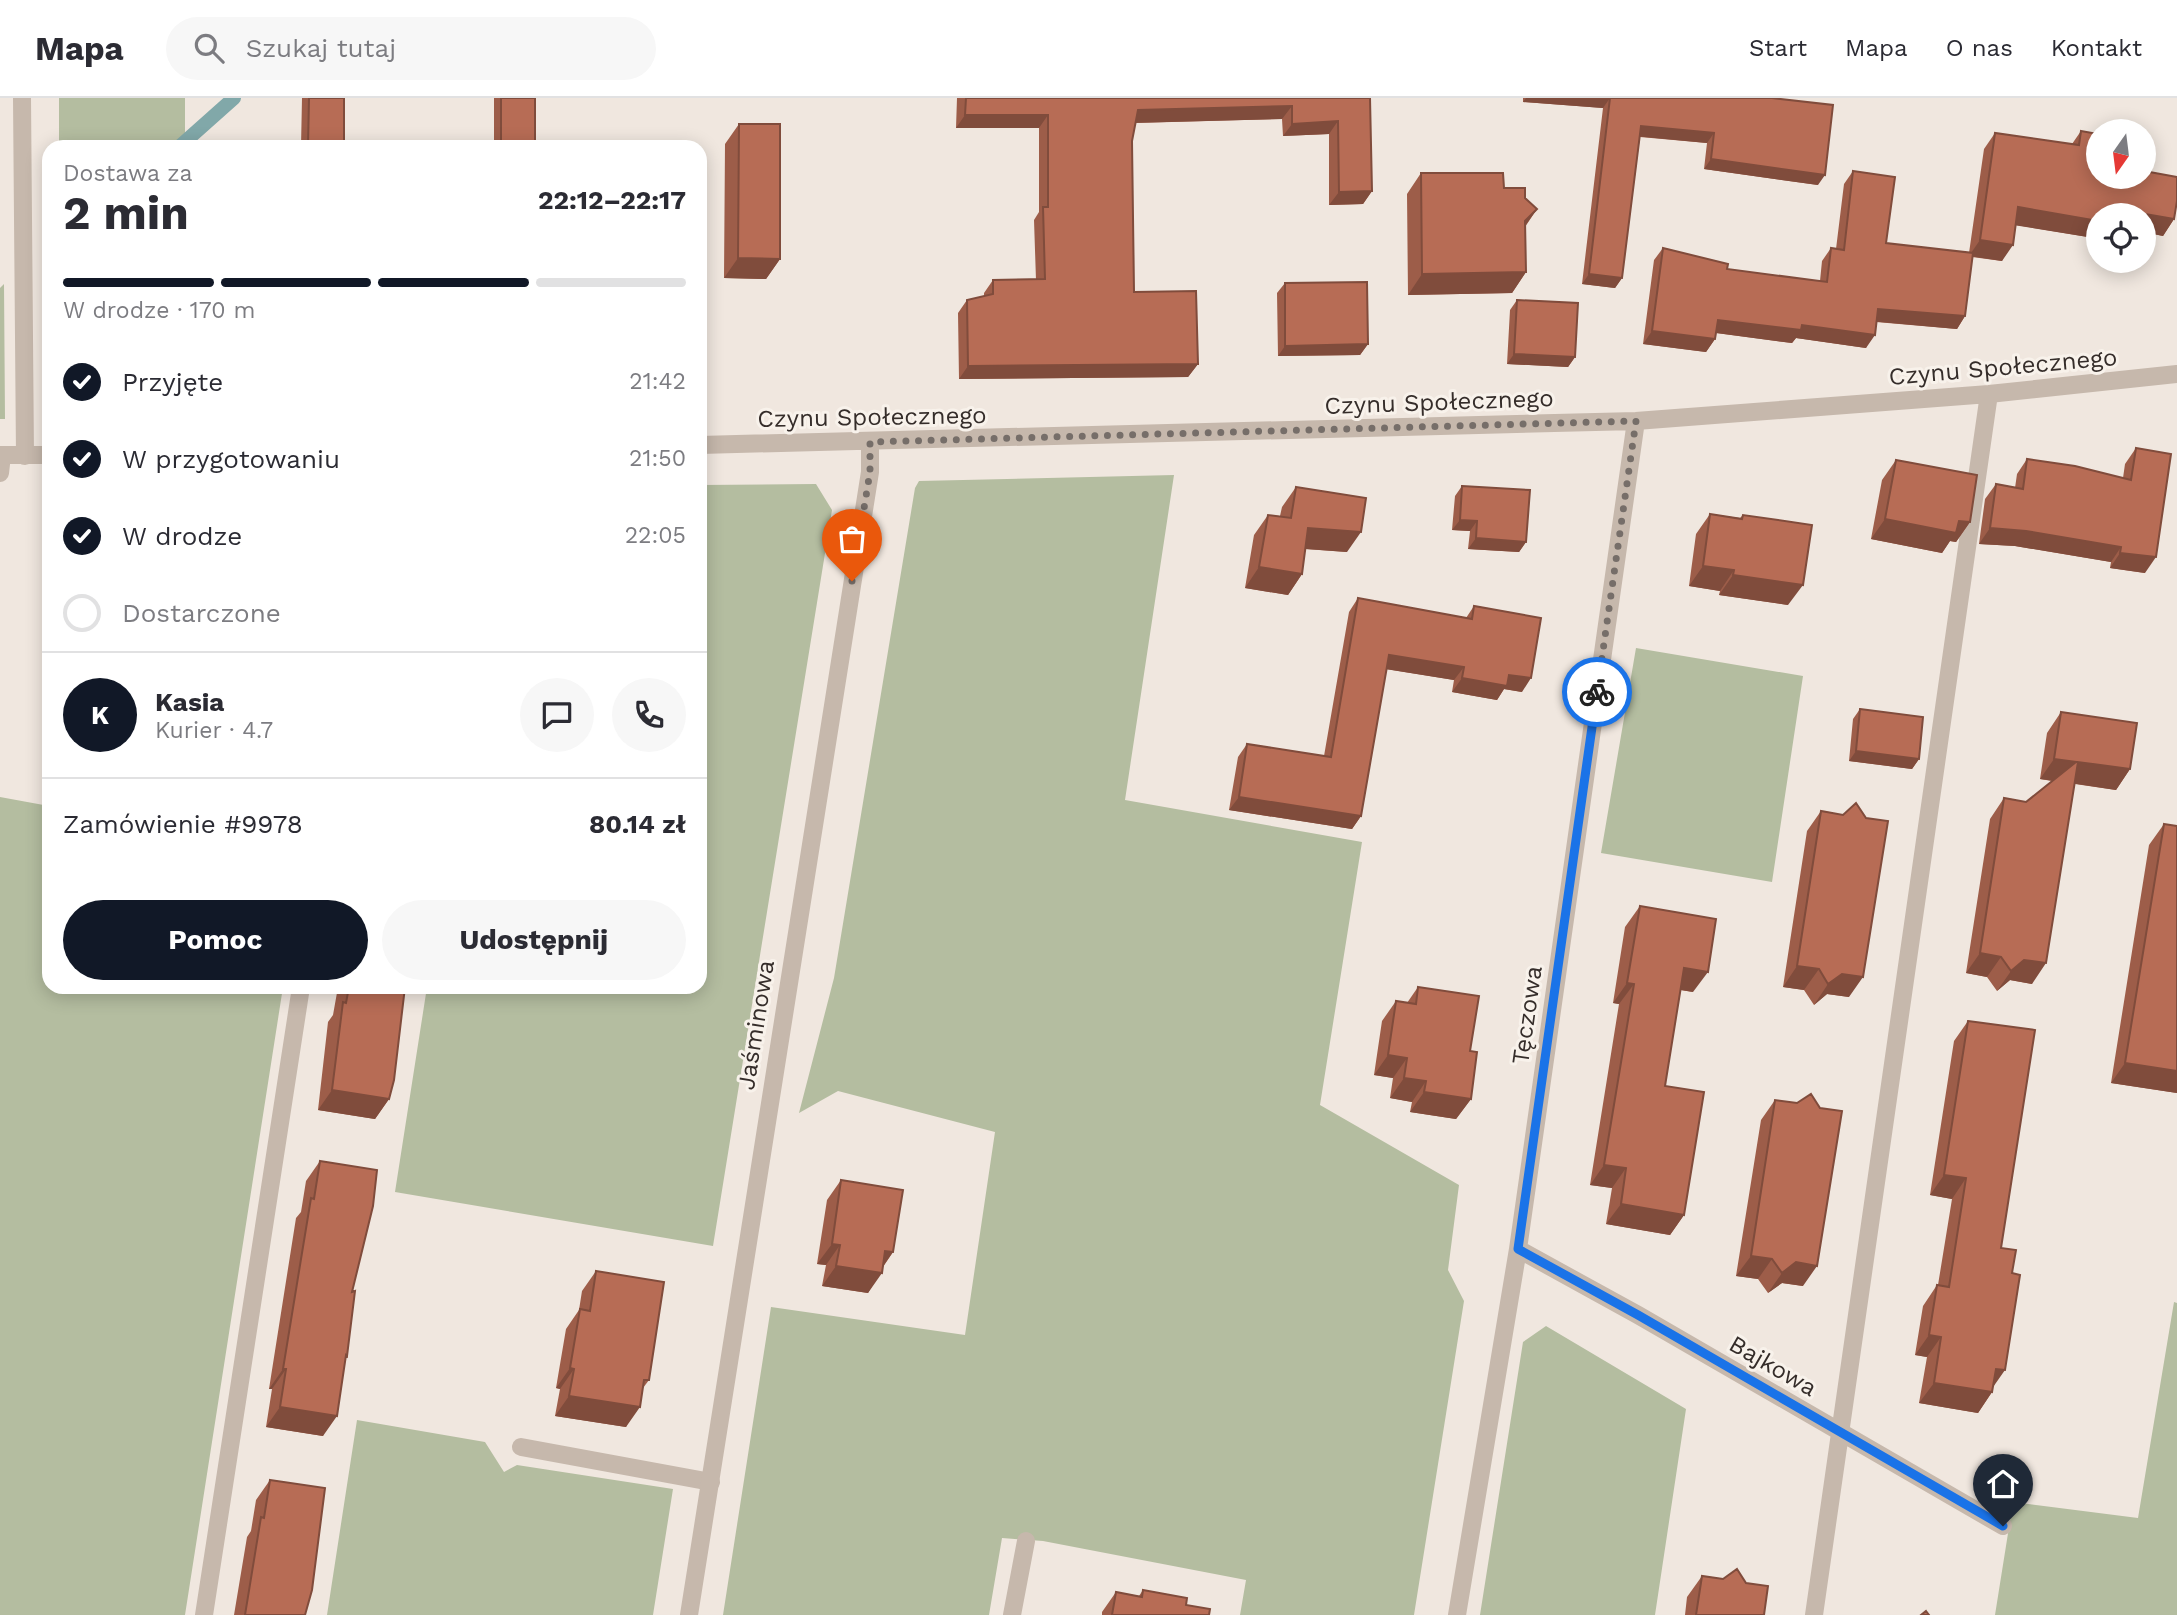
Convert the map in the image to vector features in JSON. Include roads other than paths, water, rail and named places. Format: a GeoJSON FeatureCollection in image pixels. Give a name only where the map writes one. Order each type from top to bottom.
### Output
{"type":"FeatureCollection","features":[{"type":"Feature","properties":{"kind":"street"},"geometry":{"type":"LineString","coordinates":[[22,98],[25,456]]}},
{"type":"Feature","properties":{"kind":"street","name":"Czynu Społecznego"},"geometry":{"type":"LineString","coordinates":[[707,445],[1636,421],[1989,394],[2177,374]]}},
{"type":"Feature","properties":{"kind":"street"},"geometry":{"type":"LineString","coordinates":[[1814,1615],[1989,394]]}},
{"type":"Feature","properties":{"kind":"street","name":"Tęczowa"},"geometry":{"type":"LineString","coordinates":[[1457,1615],[1518,1249],[1636,421]]}},
{"type":"Feature","properties":{"kind":"street","name":"Jaśminowa"},"geometry":{"type":"LineString","coordinates":[[688,1615],[870,472],[870,442]]}},
{"type":"Feature","properties":{"kind":"street"},"geometry":{"type":"LineString","coordinates":[[0,473],[1,454],[42,455]]}},
{"type":"Feature","properties":{"kind":"street"},"geometry":{"type":"LineString","coordinates":[[204,1615],[300,994]]}},
{"type":"Feature","properties":{"kind":"street","name":"Bajkowa"},"geometry":{"type":"LineString","coordinates":[[1518,1249],[1638,1315],[2003,1526]]}},
{"type":"Feature","properties":{"kind":"street"},"geometry":{"type":"LineString","coordinates":[[521,1447],[711,1482]]}},
{"type":"Feature","properties":{"kind":"street"},"geometry":{"type":"LineString","coordinates":[[1012,1615],[1026,1541]]}},
{"type":"Feature","properties":{"kind":"waterway"},"geometry":{"type":"LineString","coordinates":[[187,140],[234,98]]}}]}
